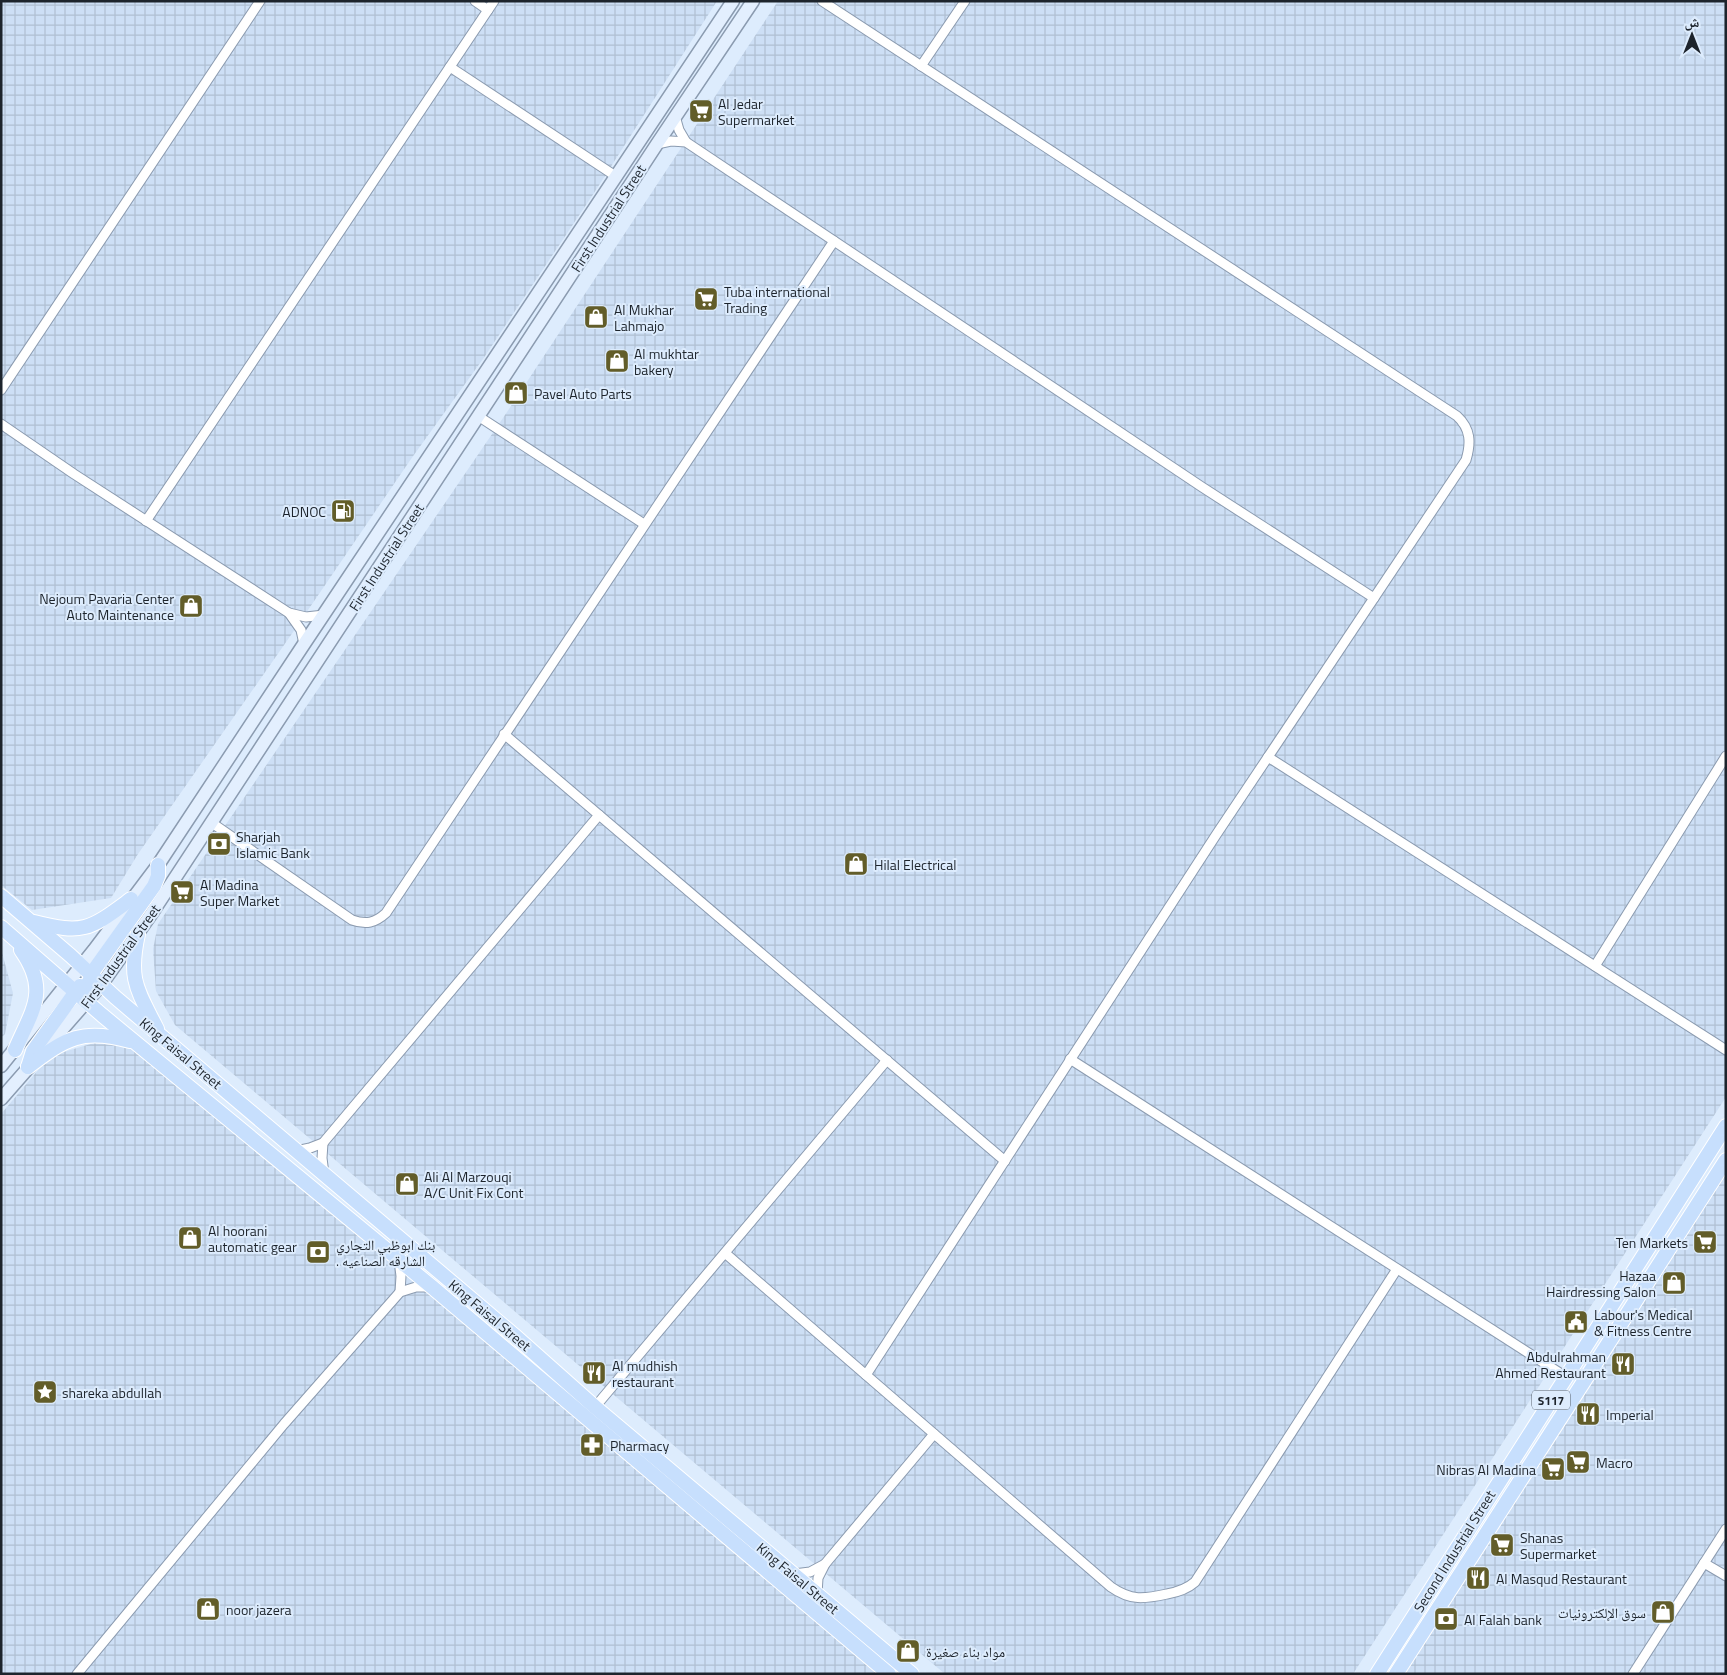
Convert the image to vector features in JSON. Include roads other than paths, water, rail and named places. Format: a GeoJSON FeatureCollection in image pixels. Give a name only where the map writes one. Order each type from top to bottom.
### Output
{"type":"FeatureCollection","features":[{"type":"Feature","properties":{"kind":"main road","name":"First Industrial Street"},"geometry":{"type":"LineString","coordinates":[[1,1066],[15,1050],[77,993],[91,975],[131,899],[158,865],[733,1]]}},
{"type":"Feature","properties":{"kind":"main road","name":"First Industrial Street"},"geometry":{"type":"LineString","coordinates":[[91,975],[138,934],[675,116],[753,1]]}},
{"type":"Feature","properties":{"kind":"main road"},"geometry":{"type":"LineString","coordinates":[[28,1067],[34,1051],[77,993],[87,989],[91,975],[102,956],[154,886],[158,876],[158,865]]}},
{"type":"Feature","properties":{"kind":"main road","name":"King Faisal Street"},"geometry":{"type":"LineString","coordinates":[[1,896],[296,1151],[514,1334],[595,1407],[912,1674]]}},
{"type":"Feature","properties":{"kind":"main road"},"geometry":{"type":"LineString","coordinates":[[31,921],[59,928],[80,929],[100,921],[131,899]]}},
{"type":"Feature","properties":{"kind":"main road"},"geometry":{"type":"LineString","coordinates":[[3,929],[29,962],[37,991],[32,1014],[15,1050]]}},
{"type":"Feature","properties":{"kind":"main road","name":"King Faisal Street"},"geometry":{"type":"LineString","coordinates":[[3,929],[135,1042],[432,1287],[889,1674]]}},
{"type":"Feature","properties":{"kind":"main road"},"geometry":{"type":"LineString","coordinates":[[138,934],[133,958],[134,977],[138,991],[160,1034]]}},
{"type":"Feature","properties":{"kind":"main road"},"geometry":{"type":"LineString","coordinates":[[1,1099],[28,1067],[65,1041],[79,1036],[104,1035],[135,1042]]}},
{"type":"Feature","properties":{"kind":"main road","name":"Second Industrial Street"},"geometry":{"type":"LineString","coordinates":[[1377,1674],[1726,1126]]}},
{"type":"Feature","properties":{"kind":"main road","name":"Second Industrial Street"},"geometry":{"type":"LineString","coordinates":[[1396,1674],[1726,1160]]}},
{"type":"Feature","properties":{"kind":"street"},"geometry":{"type":"LineString","coordinates":[[1,390],[260,1]]}},
{"type":"Feature","properties":{"kind":"street"},"geometry":{"type":"LineString","coordinates":[[475,1],[488,10]]}},
{"type":"Feature","properties":{"kind":"street"},"geometry":{"type":"LineString","coordinates":[[146,521],[494,1]]}},
{"type":"Feature","properties":{"kind":"street"},"geometry":{"type":"LineString","coordinates":[[822,1],[1441,405],[1462,421],[1466,427],[1470,442],[1466,460],[1268,756],[866,1375]]}},
{"type":"Feature","properties":{"kind":"street"},"geometry":{"type":"LineString","coordinates":[[921,66],[965,1]]}},
{"type":"Feature","properties":{"kind":"street"},"geometry":{"type":"LineString","coordinates":[[450,67],[617,176]]}},
{"type":"Feature","properties":{"kind":"street"},"geometry":{"type":"LineString","coordinates":[[675,116],[679,130],[686,142],[1202,487],[1374,598]]}},
{"type":"Feature","properties":{"kind":"street"},"geometry":{"type":"LineString","coordinates":[[657,144],[671,141],[686,142]]}},
{"type":"Feature","properties":{"kind":"street"},"geometry":{"type":"LineString","coordinates":[[212,823],[352,920],[370,923],[386,913],[834,241]]}},
{"type":"Feature","properties":{"kind":"street"},"geometry":{"type":"LineString","coordinates":[[478,416],[644,524]]}},
{"type":"Feature","properties":{"kind":"street"},"geometry":{"type":"LineString","coordinates":[[1,424],[146,521],[289,613],[306,617],[324,615]]}},
{"type":"Feature","properties":{"kind":"street"},"geometry":{"type":"LineString","coordinates":[[289,613],[300,630],[304,644]]}},
{"type":"Feature","properties":{"kind":"street"},"geometry":{"type":"LineString","coordinates":[[504,734],[1005,1161]]}},
{"type":"Feature","properties":{"kind":"street"},"geometry":{"type":"LineString","coordinates":[[1268,756],[1595,966],[1725,1047]]}},
{"type":"Feature","properties":{"kind":"street"},"geometry":{"type":"LineString","coordinates":[[1595,966],[1726,756]]}},
{"type":"Feature","properties":{"kind":"street"},"geometry":{"type":"LineString","coordinates":[[296,1151],[324,1143],[598,815]]}},
{"type":"Feature","properties":{"kind":"street"},"geometry":{"type":"LineString","coordinates":[[1070,1059],[1566,1377]]}},
{"type":"Feature","properties":{"kind":"street"},"geometry":{"type":"LineString","coordinates":[[595,1407],[887,1060]]}},
{"type":"Feature","properties":{"kind":"street"},"geometry":{"type":"LineString","coordinates":[[324,1143],[322,1158],[324,1174]]}},
{"type":"Feature","properties":{"kind":"street"},"geometry":{"type":"LineString","coordinates":[[725,1253],[1118,1592],[1132,1597],[1148,1598],[1180,1592],[1191,1586],[1199,1576],[1397,1268]]}},
{"type":"Feature","properties":{"kind":"street"},"geometry":{"type":"LineString","coordinates":[[399,1260],[402,1276],[400,1292]]}},
{"type":"Feature","properties":{"kind":"street"},"geometry":{"type":"LineString","coordinates":[[77,1674],[284,1424],[400,1292],[416,1287],[432,1287]]}},
{"type":"Feature","properties":{"kind":"street"},"geometry":{"type":"LineString","coordinates":[[817,1594],[818,1578],[825,1564],[934,1434]]}},
{"type":"Feature","properties":{"kind":"street"},"geometry":{"type":"LineString","coordinates":[[1633,1674],[1726,1529]]}},
{"type":"Feature","properties":{"kind":"street"},"geometry":{"type":"LineString","coordinates":[[1704,1562],[1726,1576]]}},
{"type":"Feature","properties":{"kind":"street"},"geometry":{"type":"LineString","coordinates":[[794,1574],[810,1572],[825,1564]]}},
{"type":"Feature","properties":{"kind":"place","name":"Al Jedar Supermarket"},"geometry":{"type":"Point","coordinates":[701,111]}},
{"type":"Feature","properties":{"kind":"place","name":"Tuba international Trading"},"geometry":{"type":"Point","coordinates":[706,299]}},
{"type":"Feature","properties":{"kind":"place","name":"Al Mukhar Lahmajo"},"geometry":{"type":"Point","coordinates":[596,317]}},
{"type":"Feature","properties":{"kind":"place","name":"Al mukhtar bakery"},"geometry":{"type":"Point","coordinates":[617,361]}},
{"type":"Feature","properties":{"kind":"place","name":"Pavel Auto Parts"},"geometry":{"type":"Point","coordinates":[516,393]}},
{"type":"Feature","properties":{"kind":"place","name":"ADNOC"},"geometry":{"type":"Point","coordinates":[343,511]}},
{"type":"Feature","properties":{"kind":"place","name":"Nejoum Pavaria Center Auto Maintenance"},"geometry":{"type":"Point","coordinates":[191,606]}},
{"type":"Feature","properties":{"kind":"place","name":"Sharjah Islamic Bank"},"geometry":{"type":"Point","coordinates":[219,844]}},
{"type":"Feature","properties":{"kind":"place","name":"Hilal Electrical"},"geometry":{"type":"Point","coordinates":[856,864]}},
{"type":"Feature","properties":{"kind":"place","name":"Al Madina Super Market"},"geometry":{"type":"Point","coordinates":[182,892]}},
{"type":"Feature","properties":{"kind":"place","name":"Ali Al Marzouqi A/C Unit Fix Cont"},"geometry":{"type":"Point","coordinates":[407,1184]}},
{"type":"Feature","properties":{"kind":"place","name":"Al hoorani automatic gear"},"geometry":{"type":"Point","coordinates":[190,1238]}},
{"type":"Feature","properties":{"kind":"place","name":"Ten Markets"},"geometry":{"type":"Point","coordinates":[1705,1242]}},
{"type":"Feature","properties":{"kind":"place","name":"بنك ابوظبي التجاري . الشارقه الصناعيه"},"geometry":{"type":"Point","coordinates":[318,1252]}},
{"type":"Feature","properties":{"kind":"place","name":"Hazaa Hairdressing Salon"},"geometry":{"type":"Point","coordinates":[1674,1283]}},
{"type":"Feature","properties":{"kind":"place","name":"Labour's Medical & Fitness Centre"},"geometry":{"type":"Point","coordinates":[1576,1322]}},
{"type":"Feature","properties":{"kind":"place","name":"Abdulrahman Ahmed Restaurant"},"geometry":{"type":"Point","coordinates":[1623,1364]}},
{"type":"Feature","properties":{"kind":"place","name":"Al mudhish restaurant"},"geometry":{"type":"Point","coordinates":[594,1373]}},
{"type":"Feature","properties":{"kind":"place","name":"shareka abdullah"},"geometry":{"type":"Point","coordinates":[45,1392]}},
{"type":"Feature","properties":{"kind":"place","name":"Imperial"},"geometry":{"type":"Point","coordinates":[1588,1414]}},
{"type":"Feature","properties":{"kind":"place","name":"Pharmacy"},"geometry":{"type":"Point","coordinates":[592,1445]}},
{"type":"Feature","properties":{"kind":"place","name":"Macro"},"geometry":{"type":"Point","coordinates":[1578,1462]}},
{"type":"Feature","properties":{"kind":"place","name":"Nibras Al Madina"},"geometry":{"type":"Point","coordinates":[1553,1469]}},
{"type":"Feature","properties":{"kind":"place","name":"Shanas Supermarket"},"geometry":{"type":"Point","coordinates":[1502,1545]}},
{"type":"Feature","properties":{"kind":"place","name":"Al Masqud Restaurant"},"geometry":{"type":"Point","coordinates":[1478,1578]}},
{"type":"Feature","properties":{"kind":"place","name":"noor jazera"},"geometry":{"type":"Point","coordinates":[208,1609]}},
{"type":"Feature","properties":{"kind":"place","name":"سوق الإلكترونيات"},"geometry":{"type":"Point","coordinates":[1663,1612]}},
{"type":"Feature","properties":{"kind":"place","name":"Al Falah bank"},"geometry":{"type":"Point","coordinates":[1446,1619]}},
{"type":"Feature","properties":{"kind":"place","name":"مواد بناء صغيرة"},"geometry":{"type":"Point","coordinates":[908,1651]}}]}
